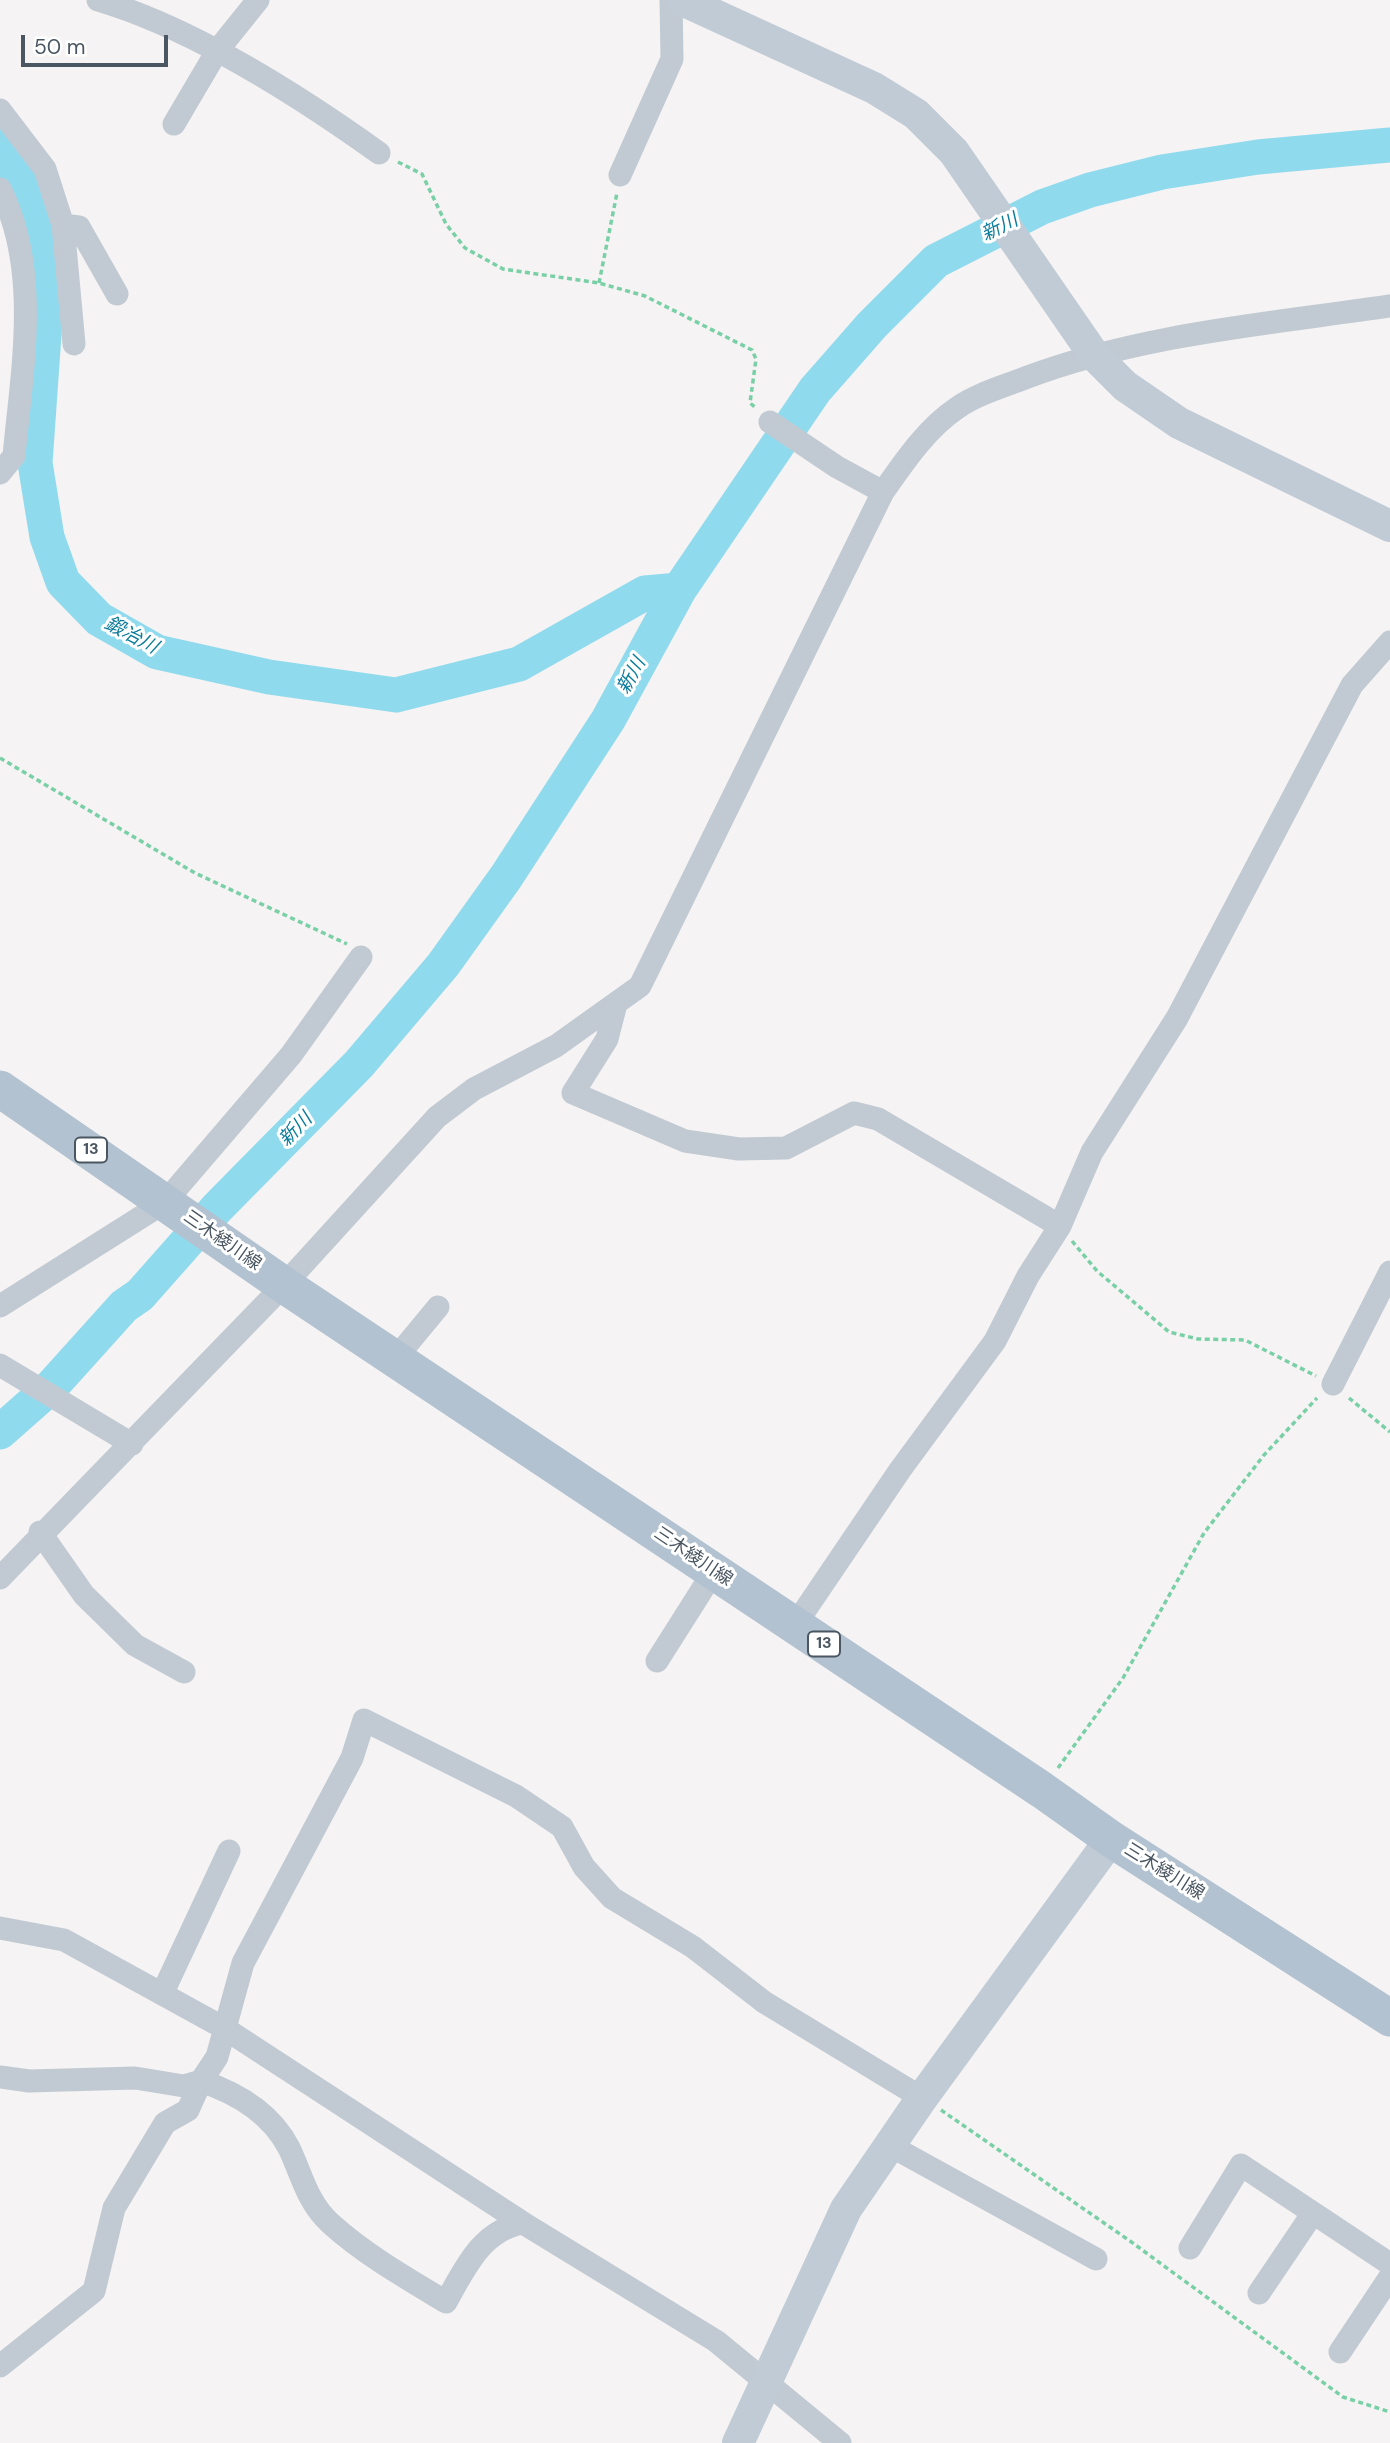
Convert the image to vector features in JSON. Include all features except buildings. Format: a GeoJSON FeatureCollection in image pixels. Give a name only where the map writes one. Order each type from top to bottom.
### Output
{"type":"FeatureCollection","features":[{"type":"Feature","properties":{"kind":"main road","name":"三木綾川線"},"geometry":{"type":"LineString","coordinates":[[0,1088],[271,1276],[1042,1790],[1111,1839],[1390,2018]]}},
{"type":"Feature","properties":{"kind":"street"},"geometry":{"type":"LineString","coordinates":[[98,0],[217,51],[340,125],[379,153]]}},
{"type":"Feature","properties":{"kind":"street"},"geometry":{"type":"LineString","coordinates":[[174,124],[217,51],[258,0]]}},
{"type":"Feature","properties":{"kind":"street"},"geometry":{"type":"LineString","coordinates":[[620,175],[672,59],[671,0]]}},
{"type":"Feature","properties":{"kind":"street"},"geometry":{"type":"LineString","coordinates":[[682,0],[874,88],[916,114],[954,152],[1094,355],[1125,386],[1179,423],[1390,526]]}},
{"type":"Feature","properties":{"kind":"street"},"geometry":{"type":"LineString","coordinates":[[0,110],[45,169],[64,225],[74,344]]}},
{"type":"Feature","properties":{"kind":"street"},"geometry":{"type":"LineString","coordinates":[[0,189],[18,239],[26,316],[14,456],[0,473]]}},
{"type":"Feature","properties":{"kind":"street"},"geometry":{"type":"LineString","coordinates":[[64,225],[79,227],[117,294]]}},
{"type":"Feature","properties":{"kind":"street"},"geometry":{"type":"LineString","coordinates":[[0,1577],[40,1532],[132,1444],[271,1276],[437,1117],[474,1089],[556,1046],[640,986],[884,492],[930,431],[956,408],[981,394],[1094,355],[1158,340],[1390,306]]}},
{"type":"Feature","properties":{"kind":"street"},"geometry":{"type":"LineString","coordinates":[[770,422],[837,467],[884,492]]}},
{"type":"Feature","properties":{"kind":"street"},"geometry":{"type":"LineString","coordinates":[[795,1625],[900,1470],[995,1341],[1028,1276],[1060,1226],[1092,1152],[1177,1018],[1352,685],[1390,642]]}},
{"type":"Feature","properties":{"kind":"street"},"geometry":{"type":"LineString","coordinates":[[0,1306],[173,1207],[291,1055],[361,957]]}},
{"type":"Feature","properties":{"kind":"street"},"geometry":{"type":"LineString","coordinates":[[616,1004],[607,1039],[573,1093],[685,1141],[739,1149],[786,1148],[854,1114],[878,1119],[1060,1226]]}},
{"type":"Feature","properties":{"kind":"street"},"geometry":{"type":"LineString","coordinates":[[1333,1384],[1390,1272]]}},
{"type":"Feature","properties":{"kind":"street"},"geometry":{"type":"LineString","coordinates":[[395,1359],[438,1307]]}},
{"type":"Feature","properties":{"kind":"street"},"geometry":{"type":"LineString","coordinates":[[0,1365],[110,1434],[132,1444]]}},
{"type":"Feature","properties":{"kind":"street"},"geometry":{"type":"LineString","coordinates":[[40,1532],[84,1595],[135,1645],[184,1672]]}},
{"type":"Feature","properties":{"kind":"street"},"geometry":{"type":"LineString","coordinates":[[657,1661],[714,1571]]}},
{"type":"Feature","properties":{"kind":"street"},"geometry":{"type":"LineString","coordinates":[[0,2366],[94,2291],[114,2208],[165,2123],[188,2110],[201,2081],[217,2057],[243,1963],[352,1758],[364,1720],[516,1796],[562,1827],[584,1867],[612,1898],[693,1947],[764,2002],[922,2098]]}},
{"type":"Feature","properties":{"kind":"street"},"geometry":{"type":"LineString","coordinates":[[738,2443],[846,2209],[922,2098],[1111,1839]]}},
{"type":"Feature","properties":{"kind":"street"},"geometry":{"type":"LineString","coordinates":[[163,1992],[229,1851]]}},
{"type":"Feature","properties":{"kind":"street"},"geometry":{"type":"LineString","coordinates":[[0,1928],[64,1940],[163,1992],[224,2028],[523,2224],[716,2341],[840,2443]]}},
{"type":"Feature","properties":{"kind":"street"},"geometry":{"type":"LineString","coordinates":[[0,2077],[29,2081],[135,2078],[184,2086],[201,2081],[231,2091],[256,2108],[288,2146],[311,2201],[330,2223],[394,2271],[446,2302],[467,2265],[490,2235],[507,2226],[523,2224]]}},
{"type":"Feature","properties":{"kind":"street"},"geometry":{"type":"LineString","coordinates":[[889,2145],[1096,2259]]}},
{"type":"Feature","properties":{"kind":"street"},"geometry":{"type":"LineString","coordinates":[[1190,2248],[1241,2165],[1390,2264]]}},
{"type":"Feature","properties":{"kind":"street"},"geometry":{"type":"LineString","coordinates":[[1259,2293],[1312,2213]]}},
{"type":"Feature","properties":{"kind":"street"},"geometry":{"type":"LineString","coordinates":[[1340,2352],[1390,2277]]}},
{"type":"Feature","properties":{"kind":"path"},"geometry":{"type":"LineString","coordinates":[[379,153],[422,174],[446,224],[466,248],[503,269],[599,284],[645,296],[752,350],[756,359],[750,403],[770,422]]}},
{"type":"Feature","properties":{"kind":"path"},"geometry":{"type":"LineString","coordinates":[[599,284],[620,175]]}},
{"type":"Feature","properties":{"kind":"path"},"geometry":{"type":"LineString","coordinates":[[0,758],[195,873],[351,946],[361,957]]}},
{"type":"Feature","properties":{"kind":"path"},"geometry":{"type":"LineString","coordinates":[[1060,1226],[1097,1272],[1169,1332],[1198,1339],[1245,1340],[1333,1384],[1390,1432]]}},
{"type":"Feature","properties":{"kind":"path"},"geometry":{"type":"LineString","coordinates":[[1042,1790],[1123,1678],[1204,1533],[1278,1438],[1333,1384]]}},
{"type":"Feature","properties":{"kind":"path"},"geometry":{"type":"LineString","coordinates":[[922,2098],[973,2129],[1343,2397],[1390,2412]]}},
{"type":"Feature","properties":{"kind":"waterway","name":"新川"},"geometry":{"type":"LineString","coordinates":[[0,1432],[51,1387],[124,1306],[140,1295],[217,1208],[359,1064],[443,965],[506,877],[608,720],[679,590],[815,390],[872,325],[936,261],[1042,207],[1090,190],[1162,172],[1258,157],[1390,145]]}},
{"type":"Feature","properties":{"kind":"waterway","name":"鍛冶川"},"geometry":{"type":"LineString","coordinates":[[0,146],[26,192],[48,278],[35,463],[47,537],[63,582],[99,619],[157,652],[269,677],[396,695],[519,664],[645,593],[679,590]]}}]}
